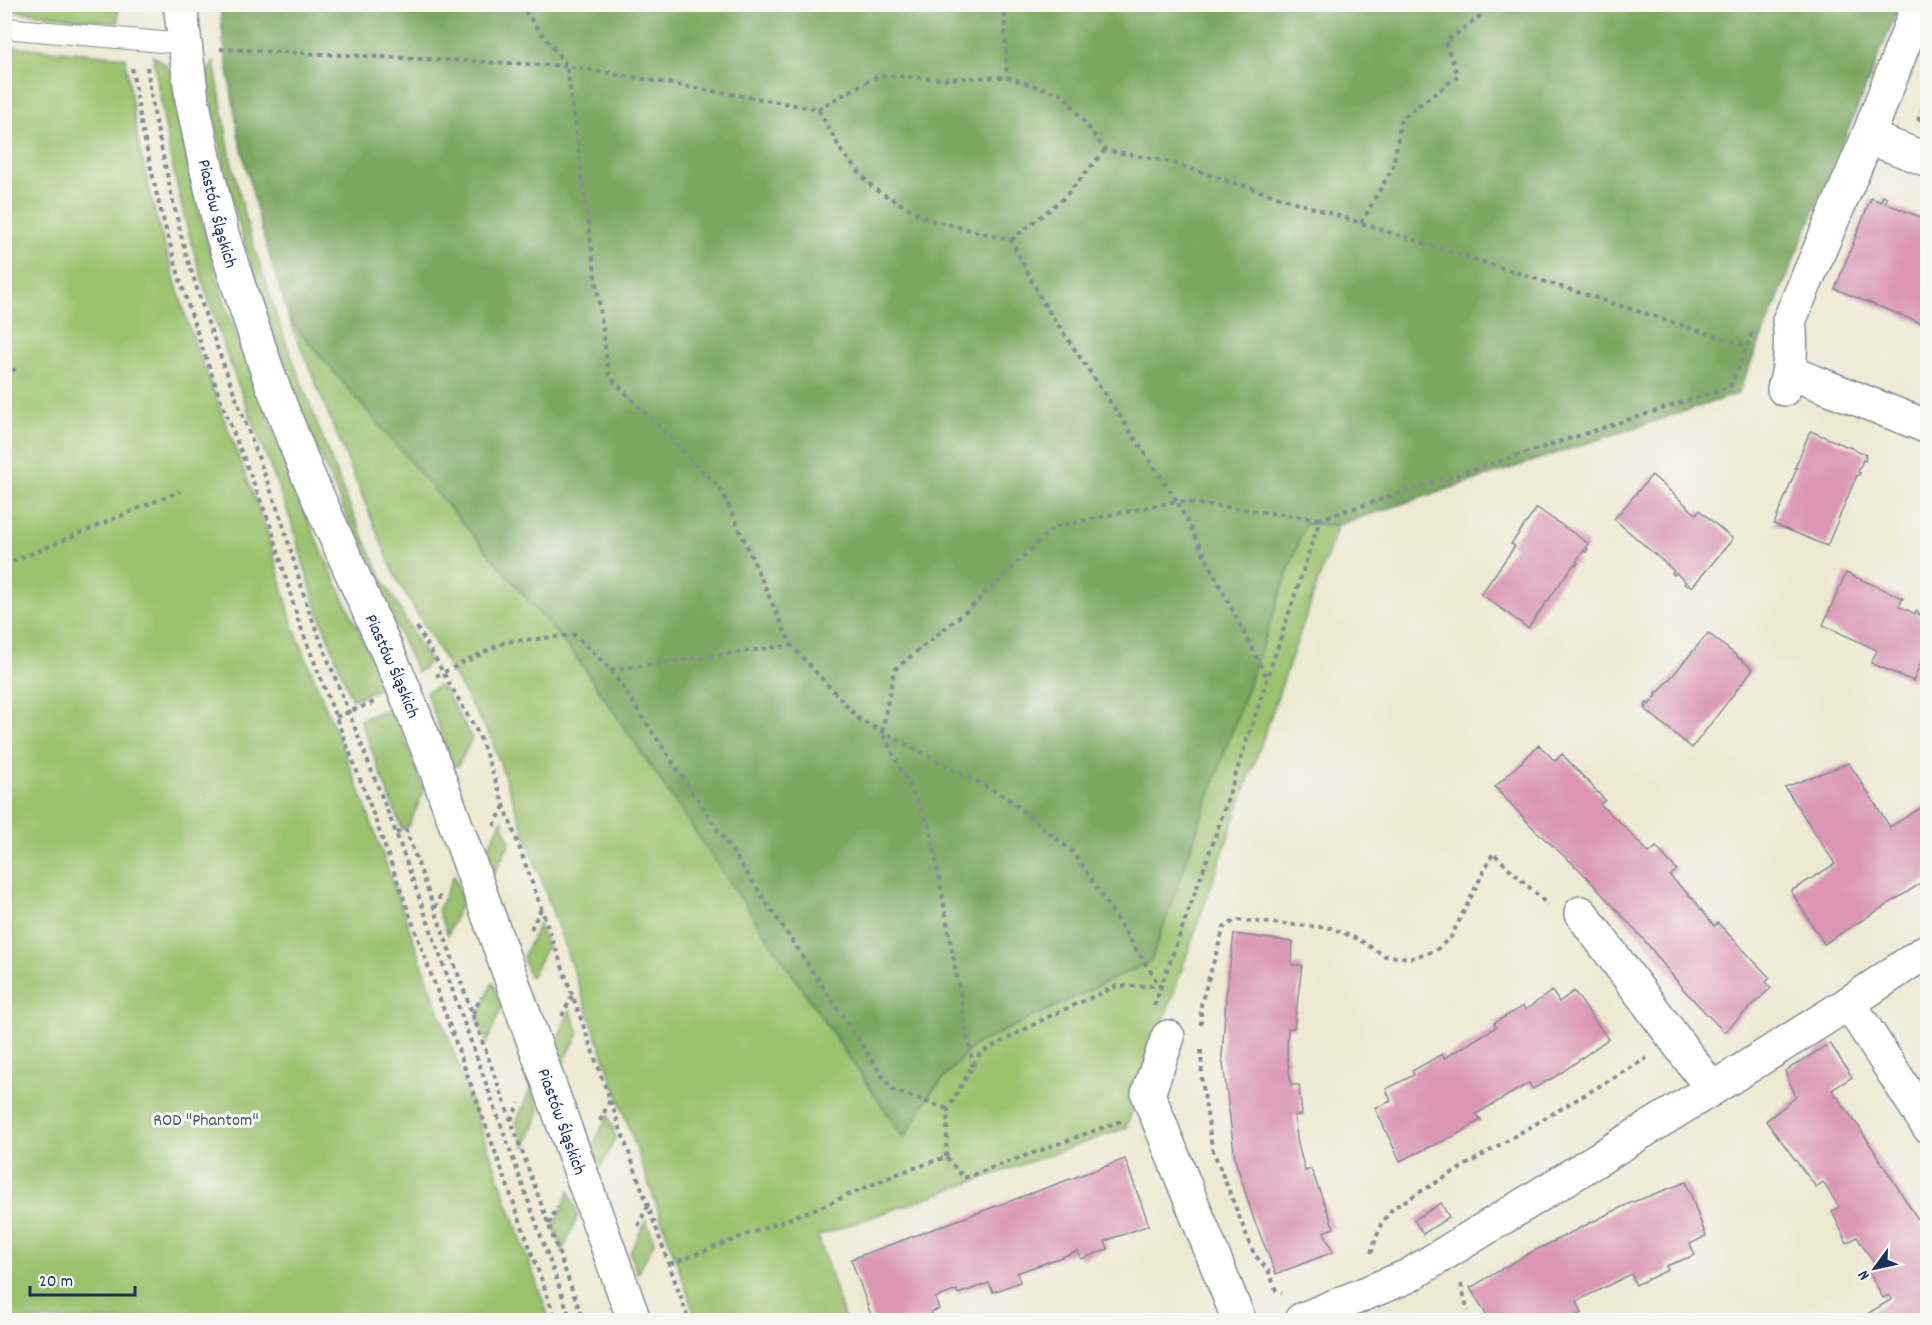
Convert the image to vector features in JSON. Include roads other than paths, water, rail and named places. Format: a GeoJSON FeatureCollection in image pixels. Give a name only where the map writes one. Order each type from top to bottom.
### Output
{"type":"FeatureCollection","features":[{"type":"Feature","properties":{"kind":"street","name":"Piastów Śląskich"},"geometry":{"type":"LineString","coordinates":[[180,4],[192,99],[202,151],[222,234],[263,357],[337,543],[400,679],[426,744],[634,1320]]}},
{"type":"Feature","properties":{"kind":"street"},"geometry":{"type":"LineString","coordinates":[[1919,4],[1868,137],[1789,321],[1791,340],[1786,380],[1928,427]]}},
{"type":"Feature","properties":{"kind":"street"},"geometry":{"type":"LineString","coordinates":[[1868,137],[1928,160]]}},
{"type":"Feature","properties":{"kind":"street"},"geometry":{"type":"LineString","coordinates":[[1566,911],[1677,1040],[1712,1089]]}},
{"type":"Feature","properties":{"kind":"street"},"geometry":{"type":"LineString","coordinates":[[1293,1307],[1408,1276],[1712,1089],[1849,1003],[1928,950]]}},
{"type":"Feature","properties":{"kind":"street"},"geometry":{"type":"LineString","coordinates":[[1849,1003],[1928,1126]]}},
{"type":"Feature","properties":{"kind":"street"},"geometry":{"type":"LineString","coordinates":[[1168,1037],[1148,1094],[1239,1320]]}},
{"type":"Feature","properties":{"kind":"lane"},"geometry":{"type":"LineString","coordinates":[[4,28],[185,44]]}},
{"type":"Feature","properties":{"kind":"park label","name":"ROD \"Phantom\""},"geometry":{"type":"Point","coordinates":[206,1119]}}]}
